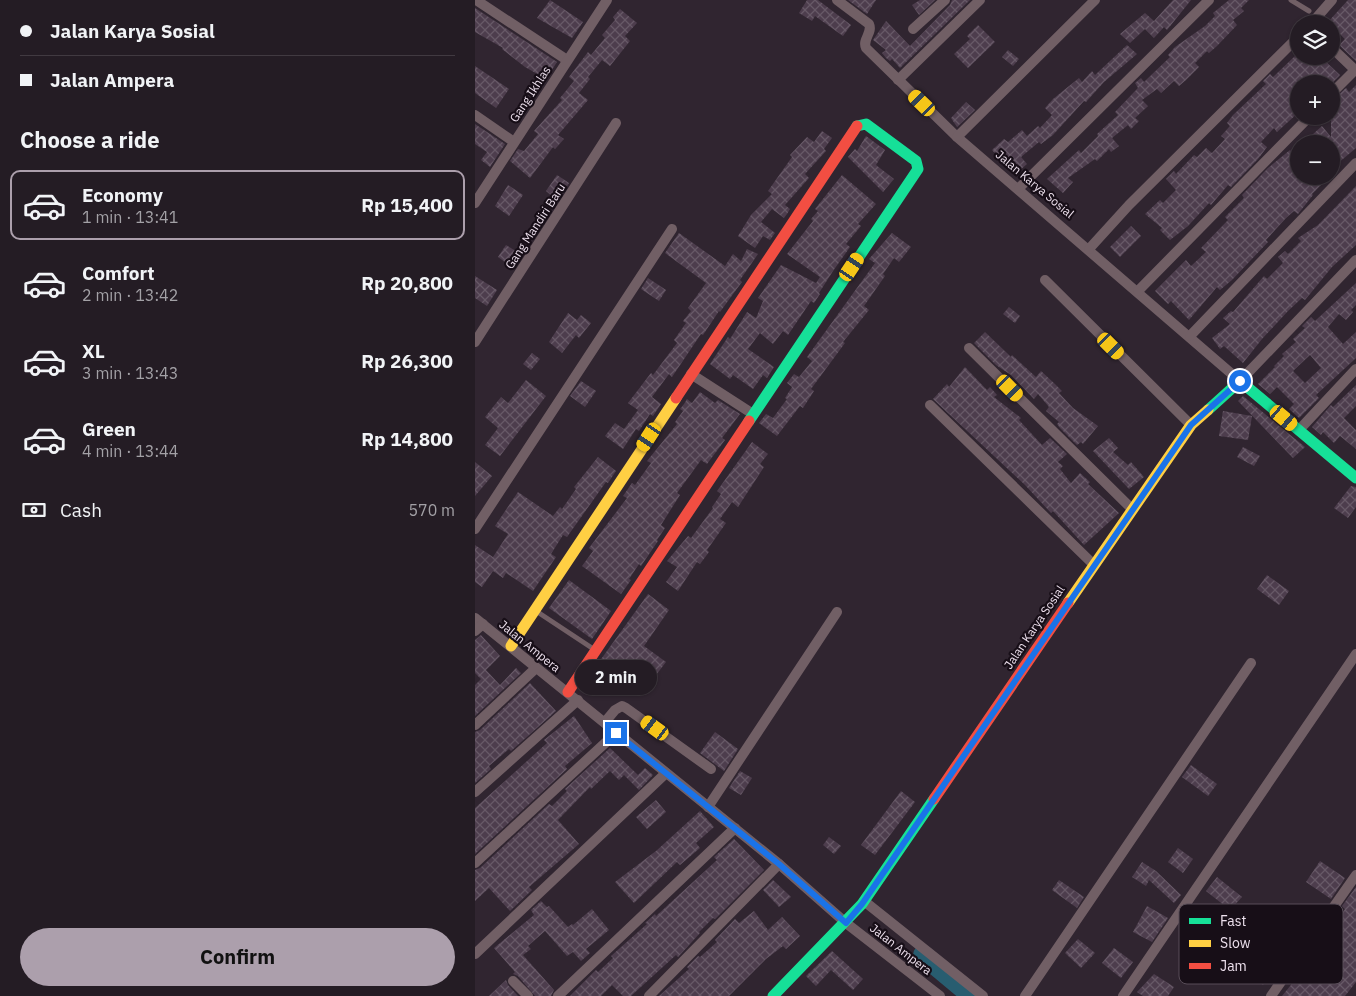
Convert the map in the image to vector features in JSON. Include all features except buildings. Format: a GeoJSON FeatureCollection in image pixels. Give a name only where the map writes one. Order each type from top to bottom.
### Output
{"type":"FeatureCollection","features":[{"type":"Feature","properties":{"kind":"street"},"geometry":{"type":"LineString","coordinates":[[476,0],[567,60]]}},
{"type":"Feature","properties":{"kind":"street","name":"Gang Ikhlas"},"geometry":{"type":"LineString","coordinates":[[475,203],[607,0]]}},
{"type":"Feature","properties":{"kind":"street","name":"Jalan Karya Sosial"},"geometry":{"type":"LineString","coordinates":[[837,0],[869,24],[871,30],[864,45],[957,137],[1019,188],[1240,381]]}},
{"type":"Feature","properties":{"kind":"street"},"geometry":{"type":"LineString","coordinates":[[913,29],[945,0]]}},
{"type":"Feature","properties":{"kind":"street"},"geometry":{"type":"LineString","coordinates":[[898,80],[980,0]]}},
{"type":"Feature","properties":{"kind":"street"},"geometry":{"type":"LineString","coordinates":[[957,137],[1095,0]]}},
{"type":"Feature","properties":{"kind":"street"},"geometry":{"type":"LineString","coordinates":[[1019,188],[1209,0]]}},
{"type":"Feature","properties":{"kind":"street"},"geometry":{"type":"LineString","coordinates":[[1319,15],[1332,0]]}},
{"type":"Feature","properties":{"kind":"street"},"geometry":{"type":"LineString","coordinates":[[1089,249],[1129,205],[1290,45]]}},
{"type":"Feature","properties":{"kind":"street"},"geometry":{"type":"LineString","coordinates":[[1340,56],[1355,70],[1340,85]]}},
{"type":"Feature","properties":{"kind":"street"},"geometry":{"type":"LineString","coordinates":[[475,115],[515,142]]}},
{"type":"Feature","properties":{"kind":"street","name":"Gang Mandiri Baru"},"geometry":{"type":"LineString","coordinates":[[475,342],[616,123]]}},
{"type":"Feature","properties":{"kind":"street"},"geometry":{"type":"LineString","coordinates":[[511,646],[857,126],[866,124],[916,161],[918,169],[568,692]]}},
{"type":"Feature","properties":{"kind":"street"},"geometry":{"type":"LineString","coordinates":[[1138,291],[1301,125]]}},
{"type":"Feature","properties":{"kind":"street"},"geometry":{"type":"LineString","coordinates":[[1190,336],[1356,163]]}},
{"type":"Feature","properties":{"kind":"street"},"geometry":{"type":"LineString","coordinates":[[475,529],[672,229]]}},
{"type":"Feature","properties":{"kind":"street","name":"Jalan Karya Sosial"},"geometry":{"type":"LineString","coordinates":[[773,996],[850,919],[863,902],[1093,564],[1191,425],[1240,381],[1356,260]]}},
{"type":"Feature","properties":{"kind":"street"},"geometry":{"type":"LineString","coordinates":[[1045,280],[1191,425]]}},
{"type":"Feature","properties":{"kind":"street"},"geometry":{"type":"LineString","coordinates":[[969,348],[1132,508]]}},
{"type":"Feature","properties":{"kind":"street"},"geometry":{"type":"LineString","coordinates":[[1299,430],[1356,369]]}},
{"type":"Feature","properties":{"kind":"street"},"geometry":{"type":"LineString","coordinates":[[691,374],[753,414]]}},
{"type":"Feature","properties":{"kind":"street"},"geometry":{"type":"LineString","coordinates":[[1240,381],[1355,475]]}},
{"type":"Feature","properties":{"kind":"street"},"geometry":{"type":"LineString","coordinates":[[930,405],[1093,564]]}},
{"type":"Feature","properties":{"kind":"street"},"geometry":{"type":"LineString","coordinates":[[708,807],[837,612]]}},
{"type":"Feature","properties":{"kind":"street","name":"Jalan Ampera"},"geometry":{"type":"LineString","coordinates":[[478,625],[511,646],[536,668],[606,721],[616,733],[850,919],[940,996]]}},
{"type":"Feature","properties":{"kind":"street"},"geometry":{"type":"LineString","coordinates":[[1186,904],[1356,654]]}},
{"type":"Feature","properties":{"kind":"street"},"geometry":{"type":"LineString","coordinates":[[1025,996],[1251,663]]}},
{"type":"Feature","properties":{"kind":"street"},"geometry":{"type":"LineString","coordinates":[[475,725],[536,668]]}},
{"type":"Feature","properties":{"kind":"street"},"geometry":{"type":"LineString","coordinates":[[475,792],[578,700]]}},
{"type":"Feature","properties":{"kind":"street"},"geometry":{"type":"LineString","coordinates":[[606,721],[615,710],[623,706],[711,769]]}},
{"type":"Feature","properties":{"kind":"street"},"geometry":{"type":"LineString","coordinates":[[475,863],[616,733]]}},
{"type":"Feature","properties":{"kind":"street"},"geometry":{"type":"LineString","coordinates":[[475,954],[666,773]]}},
{"type":"Feature","properties":{"kind":"street"},"geometry":{"type":"LineString","coordinates":[[558,996],[735,828]]}},
{"type":"Feature","properties":{"kind":"street"},"geometry":{"type":"LineString","coordinates":[[649,996],[779,864]]}},
{"type":"Feature","properties":{"kind":"street"},"geometry":{"type":"LineString","coordinates":[[1336,904],[1356,875]]}},
{"type":"Feature","properties":{"kind":"street"},"geometry":{"type":"LineString","coordinates":[[863,902],[983,996]]}},
{"type":"Feature","properties":{"kind":"street"},"geometry":{"type":"LineString","coordinates":[[1123,996],[1179,914]]}},
{"type":"Feature","properties":{"kind":"street"},"geometry":{"type":"LineString","coordinates":[[513,981],[528,996]]}},
{"type":"Feature","properties":{"kind":"street"},"geometry":{"type":"LineString","coordinates":[[1271,996],[1279,984]]}},
{"type":"Feature","properties":{"kind":"lane"},"geometry":{"type":"LineString","coordinates":[[1291,0],[1309,11]]}},
{"type":"Feature","properties":{"kind":"lane"},"geometry":{"type":"LineString","coordinates":[[535,610],[596,650]]}},
{"type":"Feature","properties":{"kind":"waterway"},"geometry":{"type":"LineString","coordinates":[[923,955],[972,996]]}},
{"type":"Feature","properties":{"kind":"traffic: fast"},"geometry":{"type":"LineString","coordinates":[[749,421],[918,169],[916,161],[866,124],[857,126]]}},
{"type":"Feature","properties":{"kind":"traffic: fast"},"geometry":{"type":"LineString","coordinates":[[1208,410],[1240,381],[1356,478]]}},
{"type":"Feature","properties":{"kind":"traffic: fast"},"geometry":{"type":"LineString","coordinates":[[773,996],[862,904],[934,799]]}},
{"type":"Feature","properties":{"kind":"traffic: slow"},"geometry":{"type":"LineString","coordinates":[[511,646],[676,398]]}},
{"type":"Feature","properties":{"kind":"traffic: slow"},"geometry":{"type":"LineString","coordinates":[[1068,603],[1191,425],[1208,410]]}},
{"type":"Feature","properties":{"kind":"traffic: jam"},"geometry":{"type":"LineString","coordinates":[[676,398],[857,126]]}},
{"type":"Feature","properties":{"kind":"traffic: jam"},"geometry":{"type":"LineString","coordinates":[[568,692],[749,421]]}},
{"type":"Feature","properties":{"kind":"traffic: jam"},"geometry":{"type":"LineString","coordinates":[[934,799],[1068,603]]}},
{"type":"Feature","properties":{"kind":"route"},"geometry":{"type":"LineString","coordinates":[[616,733],[779,864],[846,923],[862,904],[1093,564],[1191,425],[1240,381]]}}]}
